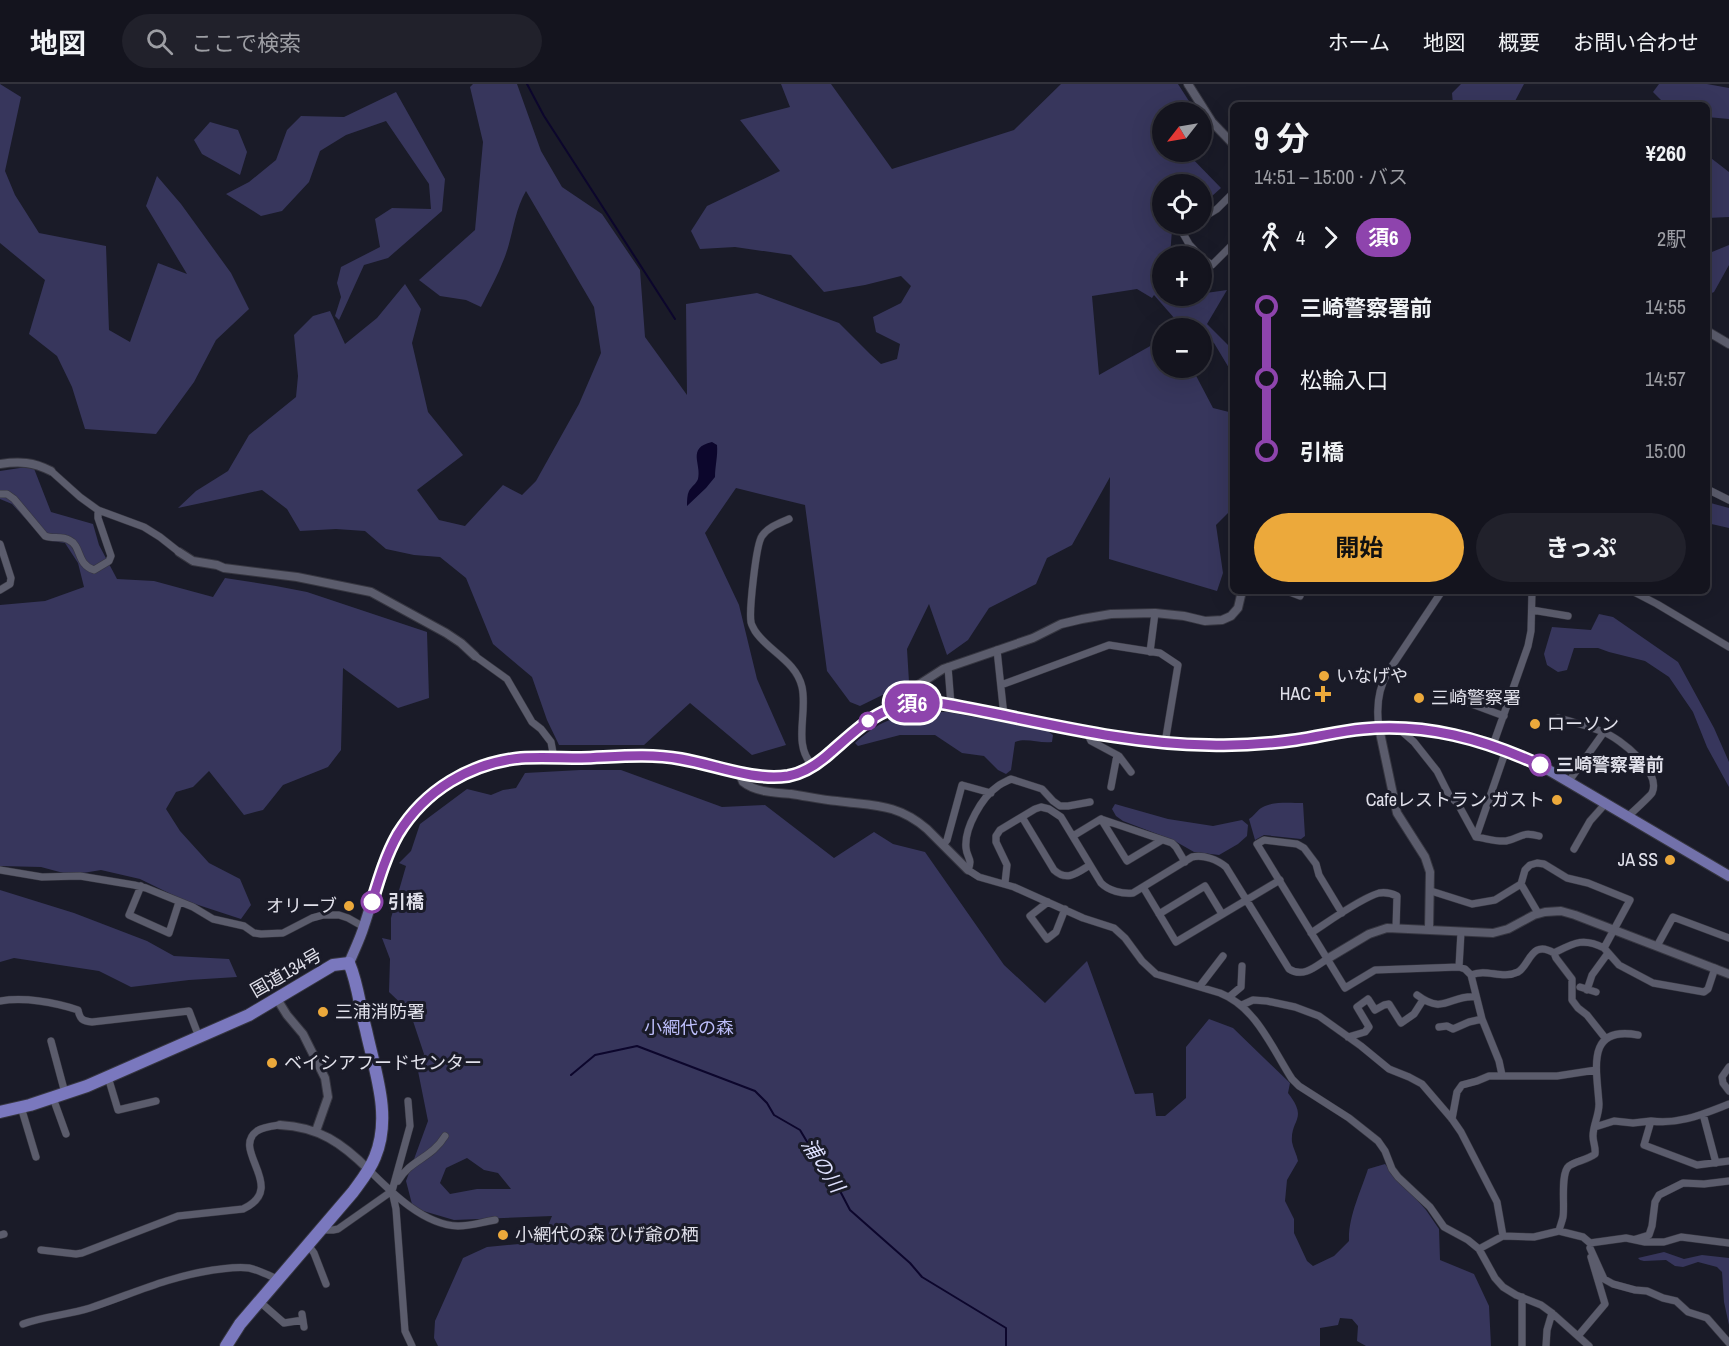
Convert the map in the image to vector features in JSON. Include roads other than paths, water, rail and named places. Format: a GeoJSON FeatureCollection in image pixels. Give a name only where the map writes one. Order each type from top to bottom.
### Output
{"type":"FeatureCollection","features":[{"type":"Feature","properties":{"kind":"highway","name":"国道134号"},"geometry":{"type":"LineString","coordinates":[[0,1112],[59,1096],[108,1077],[249,1015],[333,965],[349,963],[355,977],[382,1099],[380,1144],[369,1170],[353,1192],[240,1324],[226,1346]]}},
{"type":"Feature","properties":{"kind":"main road"},"geometry":{"type":"LineString","coordinates":[[349,963],[392,845],[405,824],[427,799],[457,777],[480,766],[521,758],[661,757],[683,759],[759,776],[796,774],[813,766],[866,722],[882,712],[897,706],[927,702],[1165,743],[1210,745],[1262,743],[1379,728],[1449,734],[1493,745],[1540,765],[1729,876]]}},
{"type":"Feature","properties":{"kind":"street"},"geometry":{"type":"LineString","coordinates":[[1188,84],[1212,122],[1230,141]]}},
{"type":"Feature","properties":{"kind":"street"},"geometry":{"type":"LineString","coordinates":[[1212,211],[1230,196]]}},
{"type":"Feature","properties":{"kind":"street"},"geometry":{"type":"LineString","coordinates":[[1212,265],[1230,247]]}},
{"type":"Feature","properties":{"kind":"street"},"geometry":{"type":"LineString","coordinates":[[1710,333],[1729,344]]}},
{"type":"Feature","properties":{"kind":"street"},"geometry":{"type":"LineString","coordinates":[[0,464],[19,462],[36,464],[51,471],[98,510],[144,527],[193,561],[224,568],[297,577],[371,592],[446,633],[507,679],[532,722],[551,742],[554,758]]}},
{"type":"Feature","properties":{"kind":"street"},"geometry":{"type":"LineString","coordinates":[[1710,490],[1729,500]]}},
{"type":"Feature","properties":{"kind":"street"},"geometry":{"type":"LineString","coordinates":[[0,494],[7,494],[14,499],[45,536],[70,540],[82,563],[94,570],[109,561],[111,556],[98,518],[98,510]]}},
{"type":"Feature","properties":{"kind":"street"},"geometry":{"type":"LineString","coordinates":[[789,519],[767,530],[760,537],[751,623],[757,634],[790,666],[801,684],[804,758],[813,766]]}},
{"type":"Feature","properties":{"kind":"street"},"geometry":{"type":"LineString","coordinates":[[0,544],[11,578],[10,584],[0,590]]}},
{"type":"Feature","properties":{"kind":"street"},"geometry":{"type":"LineString","coordinates":[[897,706],[904,694],[948,667],[1032,638],[1061,624],[1111,614],[1155,613],[1205,621],[1222,620],[1231,616],[1238,608],[1241,594]]}},
{"type":"Feature","properties":{"kind":"street"},"geometry":{"type":"LineString","coordinates":[[1429,929],[1430,872],[1425,857],[1397,813],[1379,728],[1379,693],[1385,677],[1440,594]]}},
{"type":"Feature","properties":{"kind":"street"},"geometry":{"type":"LineString","coordinates":[[1493,745],[1528,646],[1532,594]]}},
{"type":"Feature","properties":{"kind":"street"},"geometry":{"type":"LineString","coordinates":[[1638,594],[1729,647]]}},
{"type":"Feature","properties":{"kind":"street"},"geometry":{"type":"LineString","coordinates":[[1532,610],[1568,616]]}},
{"type":"Feature","properties":{"kind":"street"},"geometry":{"type":"LineString","coordinates":[[1150,652],[1155,613]]}},
{"type":"Feature","properties":{"kind":"street"},"geometry":{"type":"LineString","coordinates":[[1001,685],[1109,645],[1160,653],[1178,665],[1165,743]]}},
{"type":"Feature","properties":{"kind":"street"},"geometry":{"type":"LineString","coordinates":[[997,650],[1004,716]]}},
{"type":"Feature","properties":{"kind":"street"},"geometry":{"type":"LineString","coordinates":[[948,667],[951,705]]}},
{"type":"Feature","properties":{"kind":"street"},"geometry":{"type":"LineString","coordinates":[[1469,703],[1504,716]]}},
{"type":"Feature","properties":{"kind":"street"},"geometry":{"type":"LineString","coordinates":[[1558,718],[1604,732],[1622,742],[1647,768],[1653,781],[1652,794],[1628,816]]}},
{"type":"Feature","properties":{"kind":"street"},"geometry":{"type":"LineString","coordinates":[[1398,728],[1414,742],[1437,771],[1449,795],[1458,804],[1476,837]]}},
{"type":"Feature","properties":{"kind":"street"},"geometry":{"type":"LineString","coordinates":[[1086,731],[1091,741],[1117,755],[1131,772]]}},
{"type":"Feature","properties":{"kind":"street"},"geometry":{"type":"LineString","coordinates":[[1569,781],[1604,732]]}},
{"type":"Feature","properties":{"kind":"street"},"geometry":{"type":"LineString","coordinates":[[1476,837],[1506,750]]}},
{"type":"Feature","properties":{"kind":"street"},"geometry":{"type":"LineString","coordinates":[[1111,787],[1117,755]]}},
{"type":"Feature","properties":{"kind":"street"},"geometry":{"type":"LineString","coordinates":[[739,772],[742,783],[755,789],[892,808],[920,823],[968,870],[979,877],[1005,883],[1118,931],[1142,962],[1156,974],[1200,986],[1230,997],[1242,1005],[1252,1016],[1296,1083],[1349,1118],[1378,1141],[1392,1169],[1430,1207],[1441,1224],[1479,1249],[1499,1282],[1509,1291],[1541,1305],[1589,1346]]}},
{"type":"Feature","properties":{"kind":"street"},"geometry":{"type":"LineString","coordinates":[[968,870],[971,862],[966,846],[969,827],[976,811],[997,787],[1011,779],[1042,789],[1060,806],[1090,802]]}},
{"type":"Feature","properties":{"kind":"street"},"geometry":{"type":"LineString","coordinates":[[944,845],[962,785],[991,793]]}},
{"type":"Feature","properties":{"kind":"street"},"geometry":{"type":"LineString","coordinates":[[1574,849],[1590,821],[1606,803]]}},
{"type":"Feature","properties":{"kind":"street"},"geometry":{"type":"LineString","coordinates":[[1005,883],[1007,865],[996,845],[996,836],[1002,829],[1037,808],[1049,808],[1058,813],[1101,883],[1110,890],[1129,893],[1197,856],[1224,864],[1289,969],[1294,972],[1304,973],[1379,930],[1396,927],[1461,932],[1499,932],[1538,913],[1550,911],[1566,912],[1729,974]]}},
{"type":"Feature","properties":{"kind":"street"},"geometry":{"type":"LineString","coordinates":[[1022,817],[1058,873],[1065,877],[1071,876],[1090,865]]}},
{"type":"Feature","properties":{"kind":"street"},"geometry":{"type":"LineString","coordinates":[[1072,836],[1101,819],[1172,843],[1185,862]]}},
{"type":"Feature","properties":{"kind":"street"},"geometry":{"type":"LineString","coordinates":[[1101,819],[1127,861],[1162,840]]}},
{"type":"Feature","properties":{"kind":"street"},"geometry":{"type":"LineString","coordinates":[[1476,837],[1500,841],[1528,833],[1539,836]]}},
{"type":"Feature","properties":{"kind":"street"},"geometry":{"type":"LineString","coordinates":[[1342,913],[1319,875],[1316,864],[1304,848],[1298,844],[1264,840],[1257,844],[1345,988],[1374,970],[1459,967],[1465,969],[1471,975],[1482,1019],[1499,1061],[1502,1075]]}},
{"type":"Feature","properties":{"kind":"street"},"geometry":{"type":"LineString","coordinates":[[1431,891],[1472,904],[1495,900],[1521,884],[1525,870],[1537,863],[1544,864],[1567,878],[1588,883],[1630,900],[1606,950],[1584,988],[1596,992]]}},
{"type":"Feature","properties":{"kind":"street"},"geometry":{"type":"LineString","coordinates":[[0,870],[42,878],[80,876],[141,886],[193,907],[213,919],[244,926],[254,933],[283,933],[323,915],[339,915],[364,927]]}},
{"type":"Feature","properties":{"kind":"street"},"geometry":{"type":"LineString","coordinates":[[1143,887],[1176,942],[1280,880]]}},
{"type":"Feature","properties":{"kind":"street"},"geometry":{"type":"LineString","coordinates":[[1521,884],[1538,913]]}},
{"type":"Feature","properties":{"kind":"street"},"geometry":{"type":"LineString","coordinates":[[141,886],[129,915],[169,933],[178,902]]}},
{"type":"Feature","properties":{"kind":"street"},"geometry":{"type":"LineString","coordinates":[[1159,914],[1205,886],[1222,914]]}},
{"type":"Feature","properties":{"kind":"street"},"geometry":{"type":"LineString","coordinates":[[1311,933],[1372,896],[1384,892],[1395,894],[1398,899],[1396,927]]}},
{"type":"Feature","properties":{"kind":"street"},"geometry":{"type":"LineString","coordinates":[[1048,902],[1029,916],[1047,939],[1056,932],[1065,909]]}},
{"type":"Feature","properties":{"kind":"street"},"geometry":{"type":"LineString","coordinates":[[1657,946],[1673,917],[1729,938]]}},
{"type":"Feature","properties":{"kind":"street"},"geometry":{"type":"LineString","coordinates":[[1459,967],[1461,932]]}},
{"type":"Feature","properties":{"kind":"street"},"geometry":{"type":"LineString","coordinates":[[1471,975],[1479,972],[1499,975],[1515,973],[1534,952],[1544,949],[1554,953],[1581,942],[1592,942],[1606,950],[1619,965],[1653,983],[1704,992],[1708,989],[1716,968]]}},
{"type":"Feature","properties":{"kind":"street"},"geometry":{"type":"LineString","coordinates":[[1554,953],[1572,979],[1572,1000],[1606,1039]]}},
{"type":"Feature","properties":{"kind":"street"},"geometry":{"type":"LineString","coordinates":[[1200,986],[1223,956]]}},
{"type":"Feature","properties":{"kind":"street"},"geometry":{"type":"LineString","coordinates":[[1230,997],[1241,987],[1242,966]]}},
{"type":"Feature","properties":{"kind":"street"},"geometry":{"type":"LineString","coordinates":[[1348,1037],[1365,1032],[1369,1027],[1357,1007],[1368,999],[1375,1010],[1389,1004],[1401,1023],[1414,1014],[1420,997],[1429,1004],[1440,1005],[1462,998],[1476,997]]}},
{"type":"Feature","properties":{"kind":"street"},"geometry":{"type":"LineString","coordinates":[[0,1001],[13,999],[68,1007],[78,1010],[83,1021],[92,1022],[189,1011],[199,1037]]}},
{"type":"Feature","properties":{"kind":"street"},"geometry":{"type":"LineString","coordinates":[[277,999],[287,1016],[303,1034],[325,1078],[328,1097],[316,1131]]}},
{"type":"Feature","properties":{"kind":"street"},"geometry":{"type":"LineString","coordinates":[[1242,1005],[1259,1000],[1295,1007],[1319,1016],[1394,1072],[1422,1084],[1461,1132],[1497,1202],[1503,1236]]}},
{"type":"Feature","properties":{"kind":"street"},"geometry":{"type":"LineString","coordinates":[[1439,1027],[1447,1026],[1453,1029],[1482,1019]]}},
{"type":"Feature","properties":{"kind":"street"},"geometry":{"type":"LineString","coordinates":[[1559,1231],[1563,1216],[1566,1170],[1594,1154],[1596,1149],[1593,1138],[1599,1112],[1596,1070],[1599,1048],[1606,1039],[1622,1032],[1638,1035]]}},
{"type":"Feature","properties":{"kind":"street"},"geometry":{"type":"LineString","coordinates":[[51,1041],[66,1134]]}},
{"type":"Feature","properties":{"kind":"street"},"geometry":{"type":"LineString","coordinates":[[1729,1067],[1722,1077],[1729,1091]]}},
{"type":"Feature","properties":{"kind":"street"},"geometry":{"type":"LineString","coordinates":[[1452,1119],[1457,1092],[1462,1084],[1489,1076],[1557,1076],[1596,1070]]}},
{"type":"Feature","properties":{"kind":"street"},"geometry":{"type":"LineString","coordinates":[[108,1077],[118,1110],[156,1101]]}},
{"type":"Feature","properties":{"kind":"street"},"geometry":{"type":"LineString","coordinates":[[408,1101],[410,1126],[393,1190],[405,1331],[412,1346]]}},
{"type":"Feature","properties":{"kind":"street"},"geometry":{"type":"LineString","coordinates":[[1595,1127],[1614,1121],[1633,1123],[1651,1120],[1674,1121],[1703,1114],[1729,1104]]}},
{"type":"Feature","properties":{"kind":"street"},"geometry":{"type":"LineString","coordinates":[[21,1107],[36,1157]]}},
{"type":"Feature","properties":{"kind":"street"},"geometry":{"type":"LineString","coordinates":[[1703,1114],[1716,1163]]}},
{"type":"Feature","properties":{"kind":"street"},"geometry":{"type":"LineString","coordinates":[[1651,1120],[1644,1145],[1690,1164],[1702,1165],[1729,1161]]}},
{"type":"Feature","properties":{"kind":"street"},"geometry":{"type":"LineString","coordinates":[[41,1250],[82,1253],[178,1216],[243,1209],[252,1205],[261,1196],[262,1189],[249,1145],[252,1136],[259,1129],[280,1125],[303,1127],[336,1141],[423,1215],[445,1225],[477,1225],[495,1220]]}},
{"type":"Feature","properties":{"kind":"street"},"geometry":{"type":"LineString","coordinates":[[322,1230],[338,1228],[393,1190],[401,1175],[410,1166],[429,1155],[445,1136]]}},
{"type":"Feature","properties":{"kind":"street"},"geometry":{"type":"LineString","coordinates":[[1633,1239],[1649,1235],[1653,1226],[1655,1202],[1659,1195],[1683,1183],[1704,1184],[1729,1181]]}},
{"type":"Feature","properties":{"kind":"street"},"geometry":{"type":"LineString","coordinates":[[1479,1249],[1503,1236],[1534,1237],[1559,1231],[1582,1237],[1590,1246],[1604,1279],[1613,1284],[1647,1291],[1676,1301],[1688,1311],[1707,1318],[1729,1343]]}},
{"type":"Feature","properties":{"kind":"street"},"geometry":{"type":"LineString","coordinates":[[1590,1246],[1626,1238],[1657,1243],[1681,1237],[1729,1243]]}},
{"type":"Feature","properties":{"kind":"street"},"geometry":{"type":"LineString","coordinates":[[309,1246],[326,1284]]}},
{"type":"Feature","properties":{"kind":"street"},"geometry":{"type":"LineString","coordinates":[[1578,1336],[1605,1304],[1596,1278],[1590,1246]]}},
{"type":"Feature","properties":{"kind":"street"},"geometry":{"type":"LineString","coordinates":[[23,1324],[91,1307],[146,1287],[200,1272],[233,1267],[252,1269],[279,1280]]}},
{"type":"Feature","properties":{"kind":"street"},"geometry":{"type":"LineString","coordinates":[[1522,1297],[1522,1346]]}},
{"type":"Feature","properties":{"kind":"street"},"geometry":{"type":"LineString","coordinates":[[260,1302],[284,1323],[303,1320]]}},
{"type":"Feature","properties":{"kind":"street"},"geometry":{"type":"LineString","coordinates":[[1546,1346],[1547,1330],[1552,1313]]}},
{"type":"Feature","properties":{"kind":"waterway"},"geometry":{"type":"LineString","coordinates":[[527,84],[544,116],[675,319]]}},
{"type":"Feature","properties":{"kind":"waterway","name":"浦の川"},"geometry":{"type":"LineString","coordinates":[[571,1075],[595,1055],[637,1046],[755,1091],[767,1103],[774,1115],[800,1130],[829,1170],[850,1210],[910,1263],[922,1277],[1006,1328],[1006,1346]]}},
{"type":"Feature","properties":{"kind":"place","name":"いなげや"},"geometry":{"type":"Point","coordinates":[1324,676]}},
{"type":"Feature","properties":{"kind":"place","name":"HAC"},"geometry":{"type":"Point","coordinates":[1323,694]}},
{"type":"Feature","properties":{"kind":"place","name":"三崎警察署"},"geometry":{"type":"Point","coordinates":[1419,698]}},
{"type":"Feature","properties":{"kind":"place","name":"ローソン"},"geometry":{"type":"Point","coordinates":[1535,724]}},
{"type":"Feature","properties":{"kind":"place","name":"三崎警察署前"},"geometry":{"type":"Point","coordinates":[1540,765]}},
{"type":"Feature","properties":{"kind":"place","name":"Cafeレストラン ガスト"},"geometry":{"type":"Point","coordinates":[1557,800]}},
{"type":"Feature","properties":{"kind":"place","name":"JA SS"},"geometry":{"type":"Point","coordinates":[1670,860]}},
{"type":"Feature","properties":{"kind":"place","name":"引橋"},"geometry":{"type":"Point","coordinates":[372,902]}},
{"type":"Feature","properties":{"kind":"place","name":"オリーブ"},"geometry":{"type":"Point","coordinates":[349,906]}},
{"type":"Feature","properties":{"kind":"place","name":"三浦消防署"},"geometry":{"type":"Point","coordinates":[323,1012]}},
{"type":"Feature","properties":{"kind":"place","name":"ベイシアフードセンター"},"geometry":{"type":"Point","coordinates":[272,1063]}},
{"type":"Feature","properties":{"kind":"place","name":"小網代の森 ひげ爺の栖"},"geometry":{"type":"Point","coordinates":[503,1235]}},
{"type":"Feature","properties":{"kind":"park label","name":"小網代の森"},"geometry":{"type":"Point","coordinates":[689,1028]}}]}
